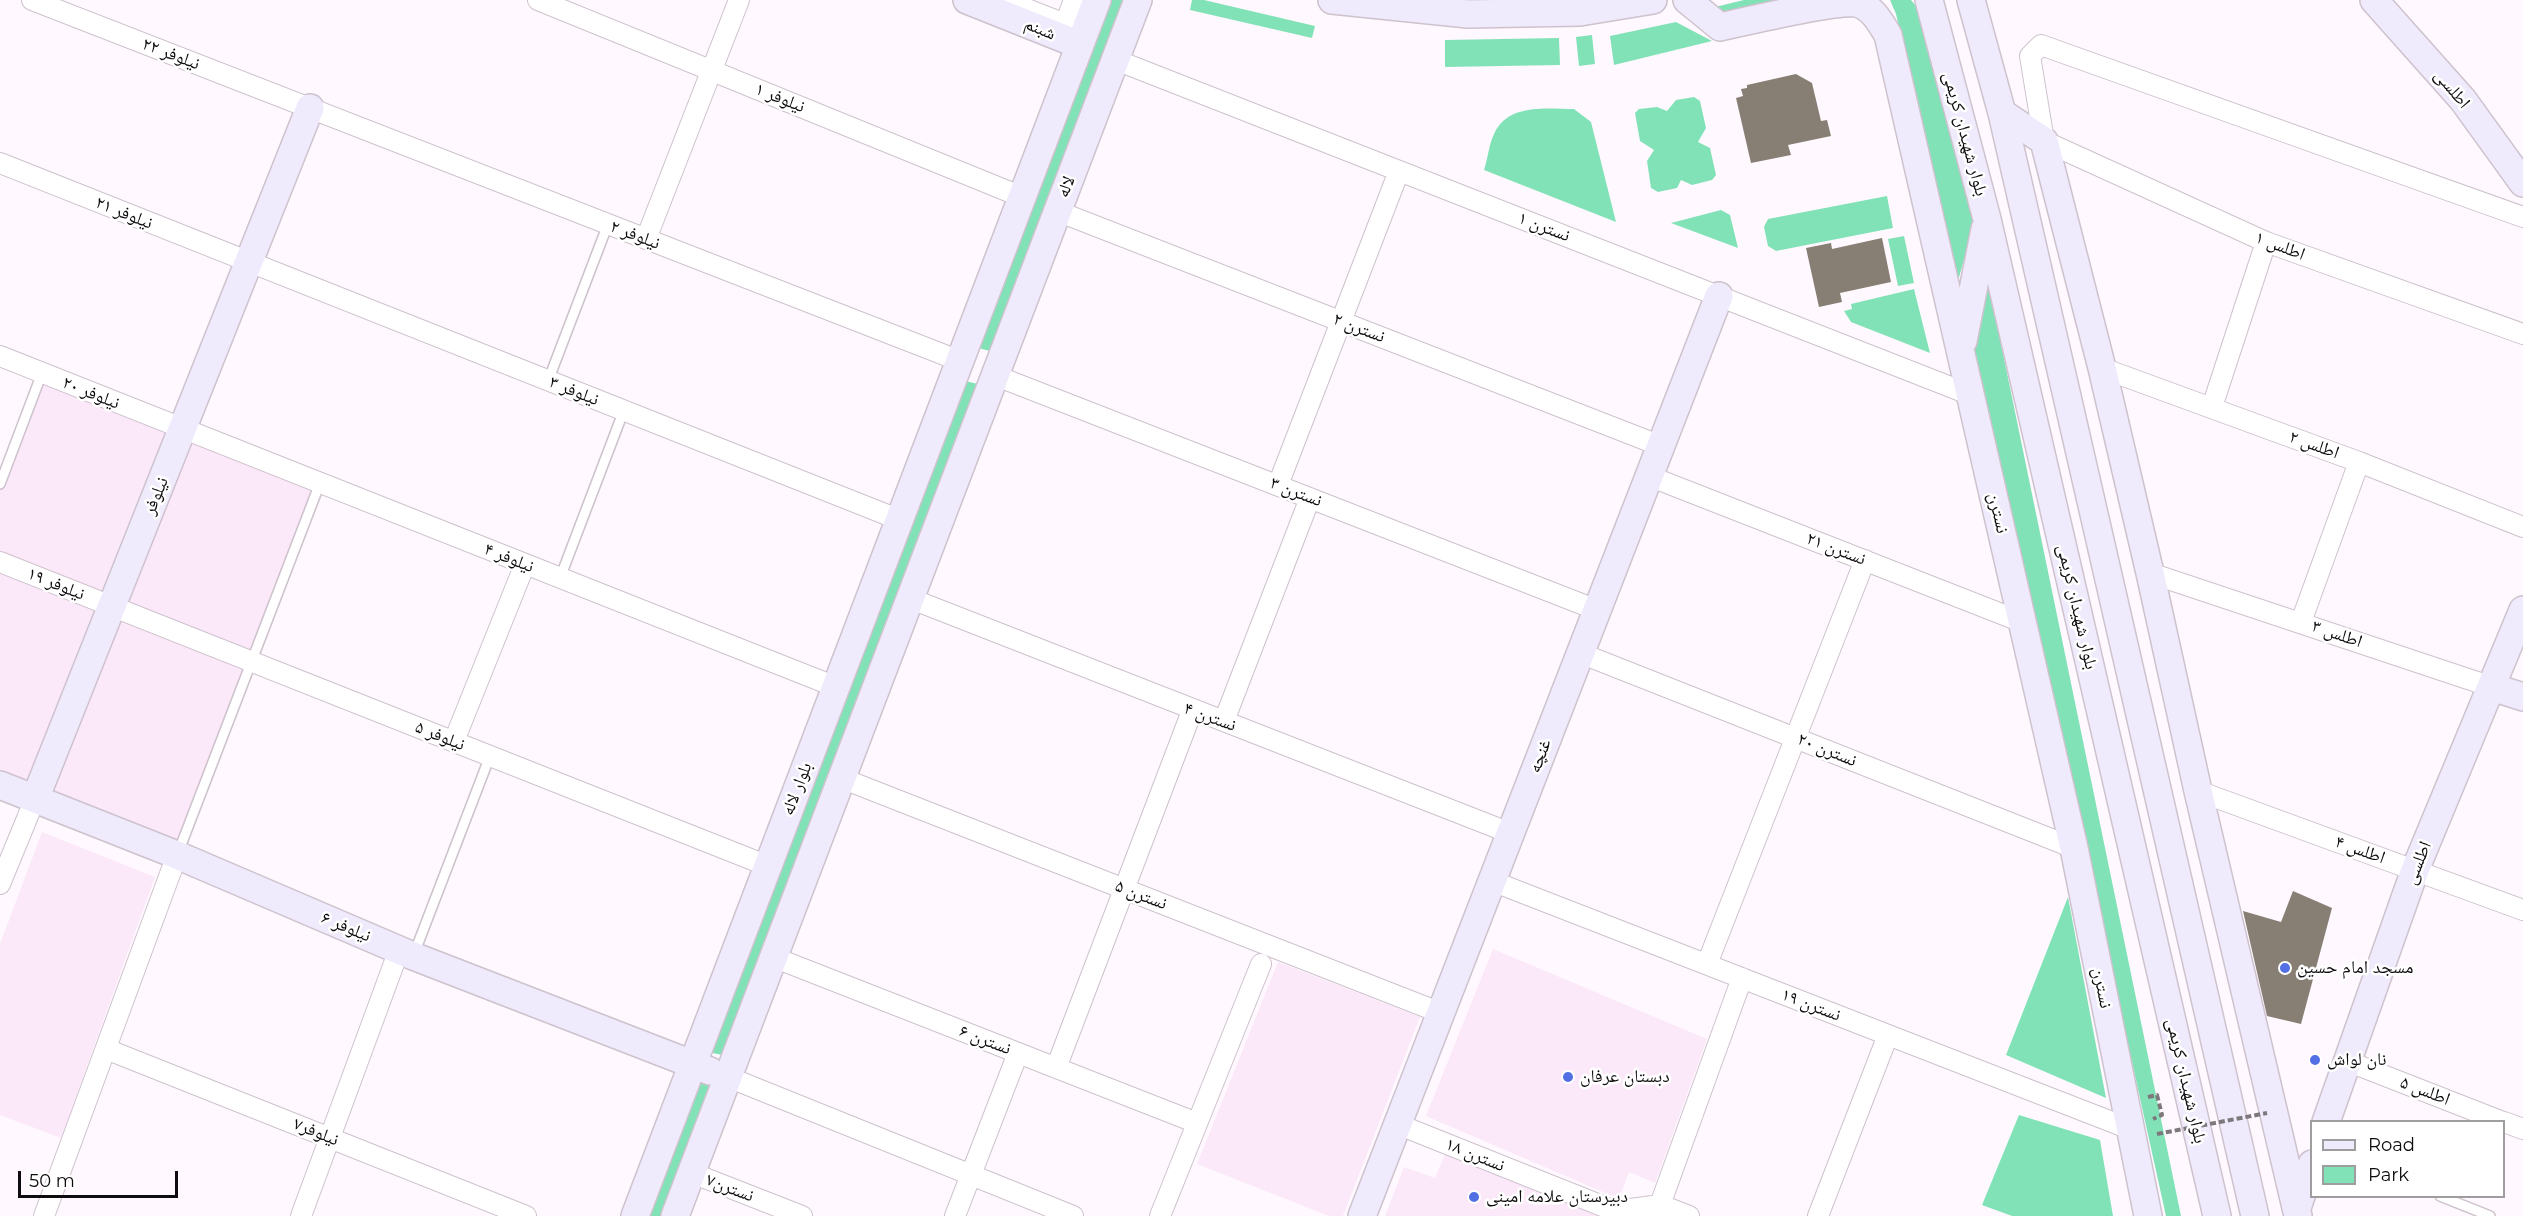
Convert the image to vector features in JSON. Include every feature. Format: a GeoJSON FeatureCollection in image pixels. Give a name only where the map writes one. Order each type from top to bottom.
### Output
{"type":"FeatureCollection","features":[{"type":"Feature","properties":{"kind":"street","name":"نیلوفر ۲۲"},"geometry":{"type":"LineString","coordinates":[[32,0],[310,108]]}},
{"type":"Feature","properties":{"kind":"street","name":"نیلوفر ۱"},"geometry":{"type":"LineString","coordinates":[[538,0],[1022,196]]}},
{"type":"Feature","properties":{"kind":"street"},"geometry":{"type":"LineString","coordinates":[[646,239],[739,0]]}},
{"type":"Feature","properties":{"kind":"street","name":"شبنم"},"geometry":{"type":"LineString","coordinates":[[968,0],[1080,45]]}},
{"type":"Feature","properties":{"kind":"street"},"geometry":{"type":"LineString","coordinates":[[1004,0],[1065,24],[1074,0]]}},
{"type":"Feature","properties":{"kind":"street","name":"لاله"},"geometry":{"type":"LineString","coordinates":[[960,361],[1097,0]]}},
{"type":"Feature","properties":{"kind":"street","name":"لاله"},"geometry":{"type":"LineString","coordinates":[[994,375],[1137,0]]}},
{"type":"Feature","properties":{"kind":"street"},"geometry":{"type":"LineString","coordinates":[[1332,0],[1468,14],[1580,12],[1653,0]]}},
{"type":"Feature","properties":{"kind":"street","name":"نسترن"},"geometry":{"type":"LineString","coordinates":[[1687,0],[1720,27],[1833,2],[1856,3],[1876,15],[1888,35],[2074,848],[2148,1216]]}},
{"type":"Feature","properties":{"kind":"street","name":"بلوار شهیدان کریمی"},"geometry":{"type":"LineString","coordinates":[[1929,0],[1987,219],[2217,1216]]}},
{"type":"Feature","properties":{"kind":"street","name":"بلوار شهیدان کریمی"},"geometry":{"type":"LineString","coordinates":[[1971,0],[2002,113],[2255,1216]]}},
{"type":"Feature","properties":{"kind":"street","name":"اطلسی"},"geometry":{"type":"LineString","coordinates":[[2374,0],[2463,100],[2523,183]]}},
{"type":"Feature","properties":{"kind":"street"},"geometry":{"type":"LineString","coordinates":[[2297,1212],[2102,368],[2044,141],[2030,56],[2041,45],[2523,217]]}},
{"type":"Feature","properties":{"kind":"street","name":"نسترن ۱"},"geometry":{"type":"LineString","coordinates":[[1116,60],[1971,395]]}},
{"type":"Feature","properties":{"kind":"street","name":"نیلوفر ۲"},"geometry":{"type":"LineString","coordinates":[[310,108],[960,361]]}},
{"type":"Feature","properties":{"kind":"street","name":"نیلوفر"},"geometry":{"type":"LineString","coordinates":[[0,884],[310,108]]}},
{"type":"Feature","properties":{"kind":"street"},"geometry":{"type":"LineString","coordinates":[[2002,113],[2044,141]]}},
{"type":"Feature","properties":{"kind":"street","name":"اطلس ۱"},"geometry":{"type":"LineString","coordinates":[[2044,141],[2266,242],[2523,334]]}},
{"type":"Feature","properties":{"kind":"street","name":"نیلوفر ۲۱"},"geometry":{"type":"LineString","coordinates":[[0,163],[249,262]]}},
{"type":"Feature","properties":{"kind":"street"},"geometry":{"type":"LineString","coordinates":[[1278,485],[1400,171]]}},
{"type":"Feature","properties":{"kind":"street","name":"نسترن ۲"},"geometry":{"type":"LineString","coordinates":[[1057,210],[1661,446]]}},
{"type":"Feature","properties":{"kind":"street"},"geometry":{"type":"LineString","coordinates":[[1961,352],[1987,219]]}},
{"type":"Feature","properties":{"kind":"street"},"geometry":{"type":"LineString","coordinates":[[2212,407],[2266,242]]}},
{"type":"Feature","properties":{"kind":"street","name":"نیلوفر ۳"},"geometry":{"type":"LineString","coordinates":[[249,262],[900,520]]}},
{"type":"Feature","properties":{"kind":"street","name":"غنچه"},"geometry":{"type":"LineString","coordinates":[[1362,1216],[1719,296]]}},
{"type":"Feature","properties":{"kind":"street","name":"نیلوفر ۲۰"},"geometry":{"type":"LineString","coordinates":[[0,357],[183,429]]}},
{"type":"Feature","properties":{"kind":"street"},"geometry":{"type":"LineString","coordinates":[[960,361],[994,375]]}},
{"type":"Feature","properties":{"kind":"street","name":"بلوار لاله"},"geometry":{"type":"LineString","coordinates":[[635,1216],[960,361]]}},
{"type":"Feature","properties":{"kind":"street","name":"اطلس ۲"},"geometry":{"type":"LineString","coordinates":[[2102,368],[2359,462],[2523,527]]}},
{"type":"Feature","properties":{"kind":"street","name":"بلوار لاله"},"geometry":{"type":"LineString","coordinates":[[675,1216],[994,375]]}},
{"type":"Feature","properties":{"kind":"street","name":"نسترن ۳"},"geometry":{"type":"LineString","coordinates":[[994,375],[1597,610]]}},
{"type":"Feature","properties":{"kind":"street","name":"نیلوفر ۴"},"geometry":{"type":"LineString","coordinates":[[183,429],[836,687]]}},
{"type":"Feature","properties":{"kind":"street"},"geometry":{"type":"LineString","coordinates":[[2301,622],[2359,462]]}},
{"type":"Feature","properties":{"kind":"street","name":"نسترن ۲۱"},"geometry":{"type":"LineString","coordinates":[[1649,476],[2022,621]]}},
{"type":"Feature","properties":{"kind":"street"},"geometry":{"type":"LineString","coordinates":[[1224,721],[1310,498]]}},
{"type":"Feature","properties":{"kind":"street"},"geometry":{"type":"LineString","coordinates":[[1707,964],[1864,560]]}},
{"type":"Feature","properties":{"kind":"street","name":"نیلوفر ۱۹"},"geometry":{"type":"LineString","coordinates":[[0,562],[112,606]]}},
{"type":"Feature","properties":{"kind":"street"},"geometry":{"type":"LineString","coordinates":[[454,741],[525,564]]}},
{"type":"Feature","properties":{"kind":"street","name":"اطلس ۳"},"geometry":{"type":"LineString","coordinates":[[2150,573],[2523,697]]}},
{"type":"Feature","properties":{"kind":"street","name":"نسترن ۴"},"geometry":{"type":"LineString","coordinates":[[909,598],[1192,711],[1224,721],[1510,833]]}},
{"type":"Feature","properties":{"kind":"street","name":"نیلوفر ۵"},"geometry":{"type":"LineString","coordinates":[[112,606],[768,866]]}},
{"type":"Feature","properties":{"kind":"street","name":"اطلسی"},"geometry":{"type":"LineString","coordinates":[[2327,1120],[2415,870],[2523,610]]}},
{"type":"Feature","properties":{"kind":"street","name":"نسترن ۲۰"},"geometry":{"type":"LineString","coordinates":[[1580,653],[2074,848]]}},
{"type":"Feature","properties":{"kind":"street"},"geometry":{"type":"LineString","coordinates":[[1056,1068],[1192,711]]}},
{"type":"Feature","properties":{"kind":"street","name":"نسترن ۵"},"geometry":{"type":"LineString","coordinates":[[841,778],[1440,1012]]}},
{"type":"Feature","properties":{"kind":"street","name":"نیلوفر ۶"},"geometry":{"type":"LineString","coordinates":[[0,785],[177,855],[406,953],[728,1077]]}},
{"type":"Feature","properties":{"kind":"street","name":"اطلس ۴"},"geometry":{"type":"LineString","coordinates":[[2198,791],[2523,910]]}},
{"type":"Feature","properties":{"kind":"street"},"geometry":{"type":"LineString","coordinates":[[44,1216],[177,855]]}},
{"type":"Feature","properties":{"kind":"street","name":"نسترن ۱۹"},"geometry":{"type":"LineString","coordinates":[[1492,881],[2130,1129]]}},
{"type":"Feature","properties":{"kind":"street"},"geometry":{"type":"LineString","coordinates":[[301,1216],[406,953]]}},
{"type":"Feature","properties":{"kind":"street","name":"نسترن ۶"},"geometry":{"type":"LineString","coordinates":[[773,957],[1197,1123]]}},
{"type":"Feature","properties":{"kind":"street"},"geometry":{"type":"LineString","coordinates":[[1160,1216],[1261,964]]}},
{"type":"Feature","properties":{"kind":"street"},"geometry":{"type":"LineString","coordinates":[[1658,1210],[1742,978]]}},
{"type":"Feature","properties":{"kind":"street"},"geometry":{"type":"LineString","coordinates":[[1818,1216],[1888,1035]]}},
{"type":"Feature","properties":{"kind":"street","name":"نیلوفر۷"},"geometry":{"type":"LineString","coordinates":[[105,1049],[526,1216]]}},
{"type":"Feature","properties":{"kind":"street"},"geometry":{"type":"LineString","coordinates":[[955,1216],[1018,1053]]}},
{"type":"Feature","properties":{"kind":"street","name":"اطلس ۵"},"geometry":{"type":"LineString","coordinates":[[2347,1061],[2498,1120]]}},
{"type":"Feature","properties":{"kind":"street"},"geometry":{"type":"LineString","coordinates":[[728,1077],[1073,1216]]}},
{"type":"Feature","properties":{"kind":"street","name":"اطلس ۵"},"geometry":{"type":"LineString","coordinates":[[2505,1123],[2523,1129]]}},
{"type":"Feature","properties":{"kind":"street","name":"نسترن ۱۸"},"geometry":{"type":"LineString","coordinates":[[1397,1124],[1615,1211],[1658,1210],[1689,1216]]}},
{"type":"Feature","properties":{"kind":"street"},"geometry":{"type":"LineString","coordinates":[[2297,1212],[2310,1170]]}},
{"type":"Feature","properties":{"kind":"street","name":"نسترن۷"},"geometry":{"type":"LineString","coordinates":[[692,1173],[802,1216]]}},
{"type":"Feature","properties":{"kind":"lane"},"geometry":{"type":"LineString","coordinates":[[548,381],[608,224]]}},
{"type":"Feature","properties":{"kind":"lane"},"geometry":{"type":"LineString","coordinates":[[0,484],[42,373]]}},
{"type":"Feature","properties":{"kind":"lane"},"geometry":{"type":"LineString","coordinates":[[560,578],[624,410]]}},
{"type":"Feature","properties":{"kind":"lane"},"geometry":{"type":"LineString","coordinates":[[177,855],[320,483]]}},
{"type":"Feature","properties":{"kind":"lane"},"geometry":{"type":"LineString","coordinates":[[406,953],[490,756]]}},
{"type":"Feature","properties":{"kind":"lane"},"geometry":{"type":"LineString","coordinates":[[2443,1198],[2490,1216]]}},
{"type":"Feature","properties":{"kind":"path"},"geometry":{"type":"LineString","coordinates":[[2157,1095],[2162,1115],[2153,1117],[2157,1134],[2267,1113]]}},
{"type":"Feature","properties":{"kind":"shaded area"},"geometry":{"type":"Polygon","coordinates":[[[42,373],[320,483],[177,855],[0,785],[0,484],[42,373]]]}},
{"type":"Feature","properties":{"kind":"shaded area"},"geometry":{"type":"Polygon","coordinates":[[[42,832],[155,877],[61,1138],[0,1115],[0,944],[42,832]]]}},
{"type":"Feature","properties":{"kind":"shaded area","name":"دبستان عرفان"},"geometry":{"type":"Polygon","coordinates":[[[1493,949],[1707,1039],[1655,1183],[1629,1172],[1619,1199],[1426,1116],[1493,949]]]}},
{"type":"Feature","properties":{"kind":"shaded area"},"geometry":{"type":"Polygon","coordinates":[[[1278,962],[1420,1017],[1343,1216],[1329,1216],[1197,1164],[1278,962]]]}},
{"type":"Feature","properties":{"kind":"shaded area","name":"دبیرستان علامه امینی"},"geometry":{"type":"Polygon","coordinates":[[[1445,1154],[1604,1216],[1385,1216],[1404,1167],[1435,1178],[1445,1154]]]}},
{"type":"Feature","properties":{"kind":"green space"},"geometry":{"type":"Polygon","coordinates":[[[1110,0],[1127,0],[994,352],[978,348],[1110,0]]]}},
{"type":"Feature","properties":{"kind":"green space"},"geometry":{"type":"Polygon","coordinates":[[[1192,0],[1204,0],[1315,26],[1312,38],[1190,10],[1192,0]]]}},
{"type":"Feature","properties":{"kind":"green space"},"geometry":{"type":"Polygon","coordinates":[[[1744,0],[1791,0],[1720,16],[1715,7],[1744,0]]]}},
{"type":"Feature","properties":{"kind":"green space"},"geometry":{"type":"Polygon","coordinates":[[[1890,0],[1911,0],[1920,11],[1928,31],[1974,224],[1958,281],[1896,14],[1890,0]]]}},
{"type":"Feature","properties":{"kind":"green space"},"geometry":{"type":"Polygon","coordinates":[[[1676,22],[1712,41],[1614,65],[1610,36],[1676,22]]]}},
{"type":"Feature","properties":{"kind":"green space"},"geometry":{"type":"Polygon","coordinates":[[[1592,35],[1595,64],[1579,66],[1576,37],[1592,35]]]}},
{"type":"Feature","properties":{"kind":"green space"},"geometry":{"type":"Polygon","coordinates":[[[1559,38],[1560,65],[1445,67],[1445,40],[1559,38]]]}},
{"type":"Feature","properties":{"kind":"green space"},"geometry":{"type":"Polygon","coordinates":[[[1694,97],[1700,101],[1706,128],[1698,142],[1710,148],[1716,175],[1712,180],[1692,185],[1681,180],[1677,188],[1658,192],[1651,188],[1647,161],[1654,150],[1640,141],[1635,113],[1639,109],[1657,107],[1667,111],[1676,100],[1694,97]]]}},
{"type":"Feature","properties":{"kind":"green space"},"geometry":{"type":"Polygon","coordinates":[[[1574,109],[1591,122],[1616,222],[1484,170],[1494,134],[1508,117],[1529,110],[1574,109]]]}},
{"type":"Feature","properties":{"kind":"green space"},"geometry":{"type":"Polygon","coordinates":[[[1887,196],[1893,228],[1776,251],[1768,246],[1764,227],[1768,219],[1887,196]]]}},
{"type":"Feature","properties":{"kind":"green space"},"geometry":{"type":"Polygon","coordinates":[[[1721,210],[1730,215],[1738,248],[1671,223],[1721,210]]]}},
{"type":"Feature","properties":{"kind":"green space"},"geometry":{"type":"Polygon","coordinates":[[[1904,236],[1914,283],[1898,286],[1888,239],[1904,236]]]}},
{"type":"Feature","properties":{"kind":"green space"},"geometry":{"type":"Polygon","coordinates":[[[1987,276],[2181,1216],[2166,1216],[1973,342],[1987,276]]]}},
{"type":"Feature","properties":{"kind":"green space"},"geometry":{"type":"Polygon","coordinates":[[[1914,289],[1930,353],[1851,322],[1844,311],[1852,309],[1851,304],[1914,289]]]}},
{"type":"Feature","properties":{"kind":"green space"},"geometry":{"type":"Polygon","coordinates":[[[965,381],[978,384],[727,1056],[708,1052],[813,773],[878,617],[965,381]]]}},
{"type":"Feature","properties":{"kind":"green space"},"geometry":{"type":"Polygon","coordinates":[[[2068,897],[2106,1098],[2006,1055],[2068,897]]]}},
{"type":"Feature","properties":{"kind":"green space"},"geometry":{"type":"Polygon","coordinates":[[[701,1074],[715,1076],[662,1216],[647,1216],[701,1074]]]}},
{"type":"Feature","properties":{"kind":"green space"},"geometry":{"type":"Polygon","coordinates":[[[2019,1115],[2100,1140],[2113,1216],[2012,1216],[1982,1205],[2019,1115]]]}},
{"type":"Feature","properties":{"kind":"building"},"geometry":{"type":"Polygon","coordinates":[[[1796,74],[1812,83],[1821,121],[1827,120],[1831,136],[1788,145],[1791,155],[1751,163],[1736,98],[1743,96],[1741,89],[1747,88],[1747,85],[1796,74]]]}},
{"type":"Feature","properties":{"kind":"building"},"geometry":{"type":"Polygon","coordinates":[[[1882,238],[1891,282],[1840,293],[1842,302],[1819,307],[1806,248],[1831,243],[1832,249],[1882,238]]]}},
{"type":"Feature","properties":{"kind":"building","name":"مسجد امام حسین"},"geometry":{"type":"Polygon","coordinates":[[[2293,891],[2332,908],[2301,1024],[2267,1016],[2243,911],[2281,922],[2293,891]]]}},
{"type":"Feature","properties":{"kind":"place","name":"مسجد امام حسین"},"geometry":{"type":"Point","coordinates":[2285,968]}},
{"type":"Feature","properties":{"kind":"place","name":"نان لواش"},"geometry":{"type":"Point","coordinates":[2315,1060]}},
{"type":"Feature","properties":{"kind":"place","name":"دبستان عرفان"},"geometry":{"type":"Point","coordinates":[1568,1077]}},
{"type":"Feature","properties":{"kind":"place","name":"دبیرستان علامه امینی"},"geometry":{"type":"Point","coordinates":[1474,1197]}}]}
